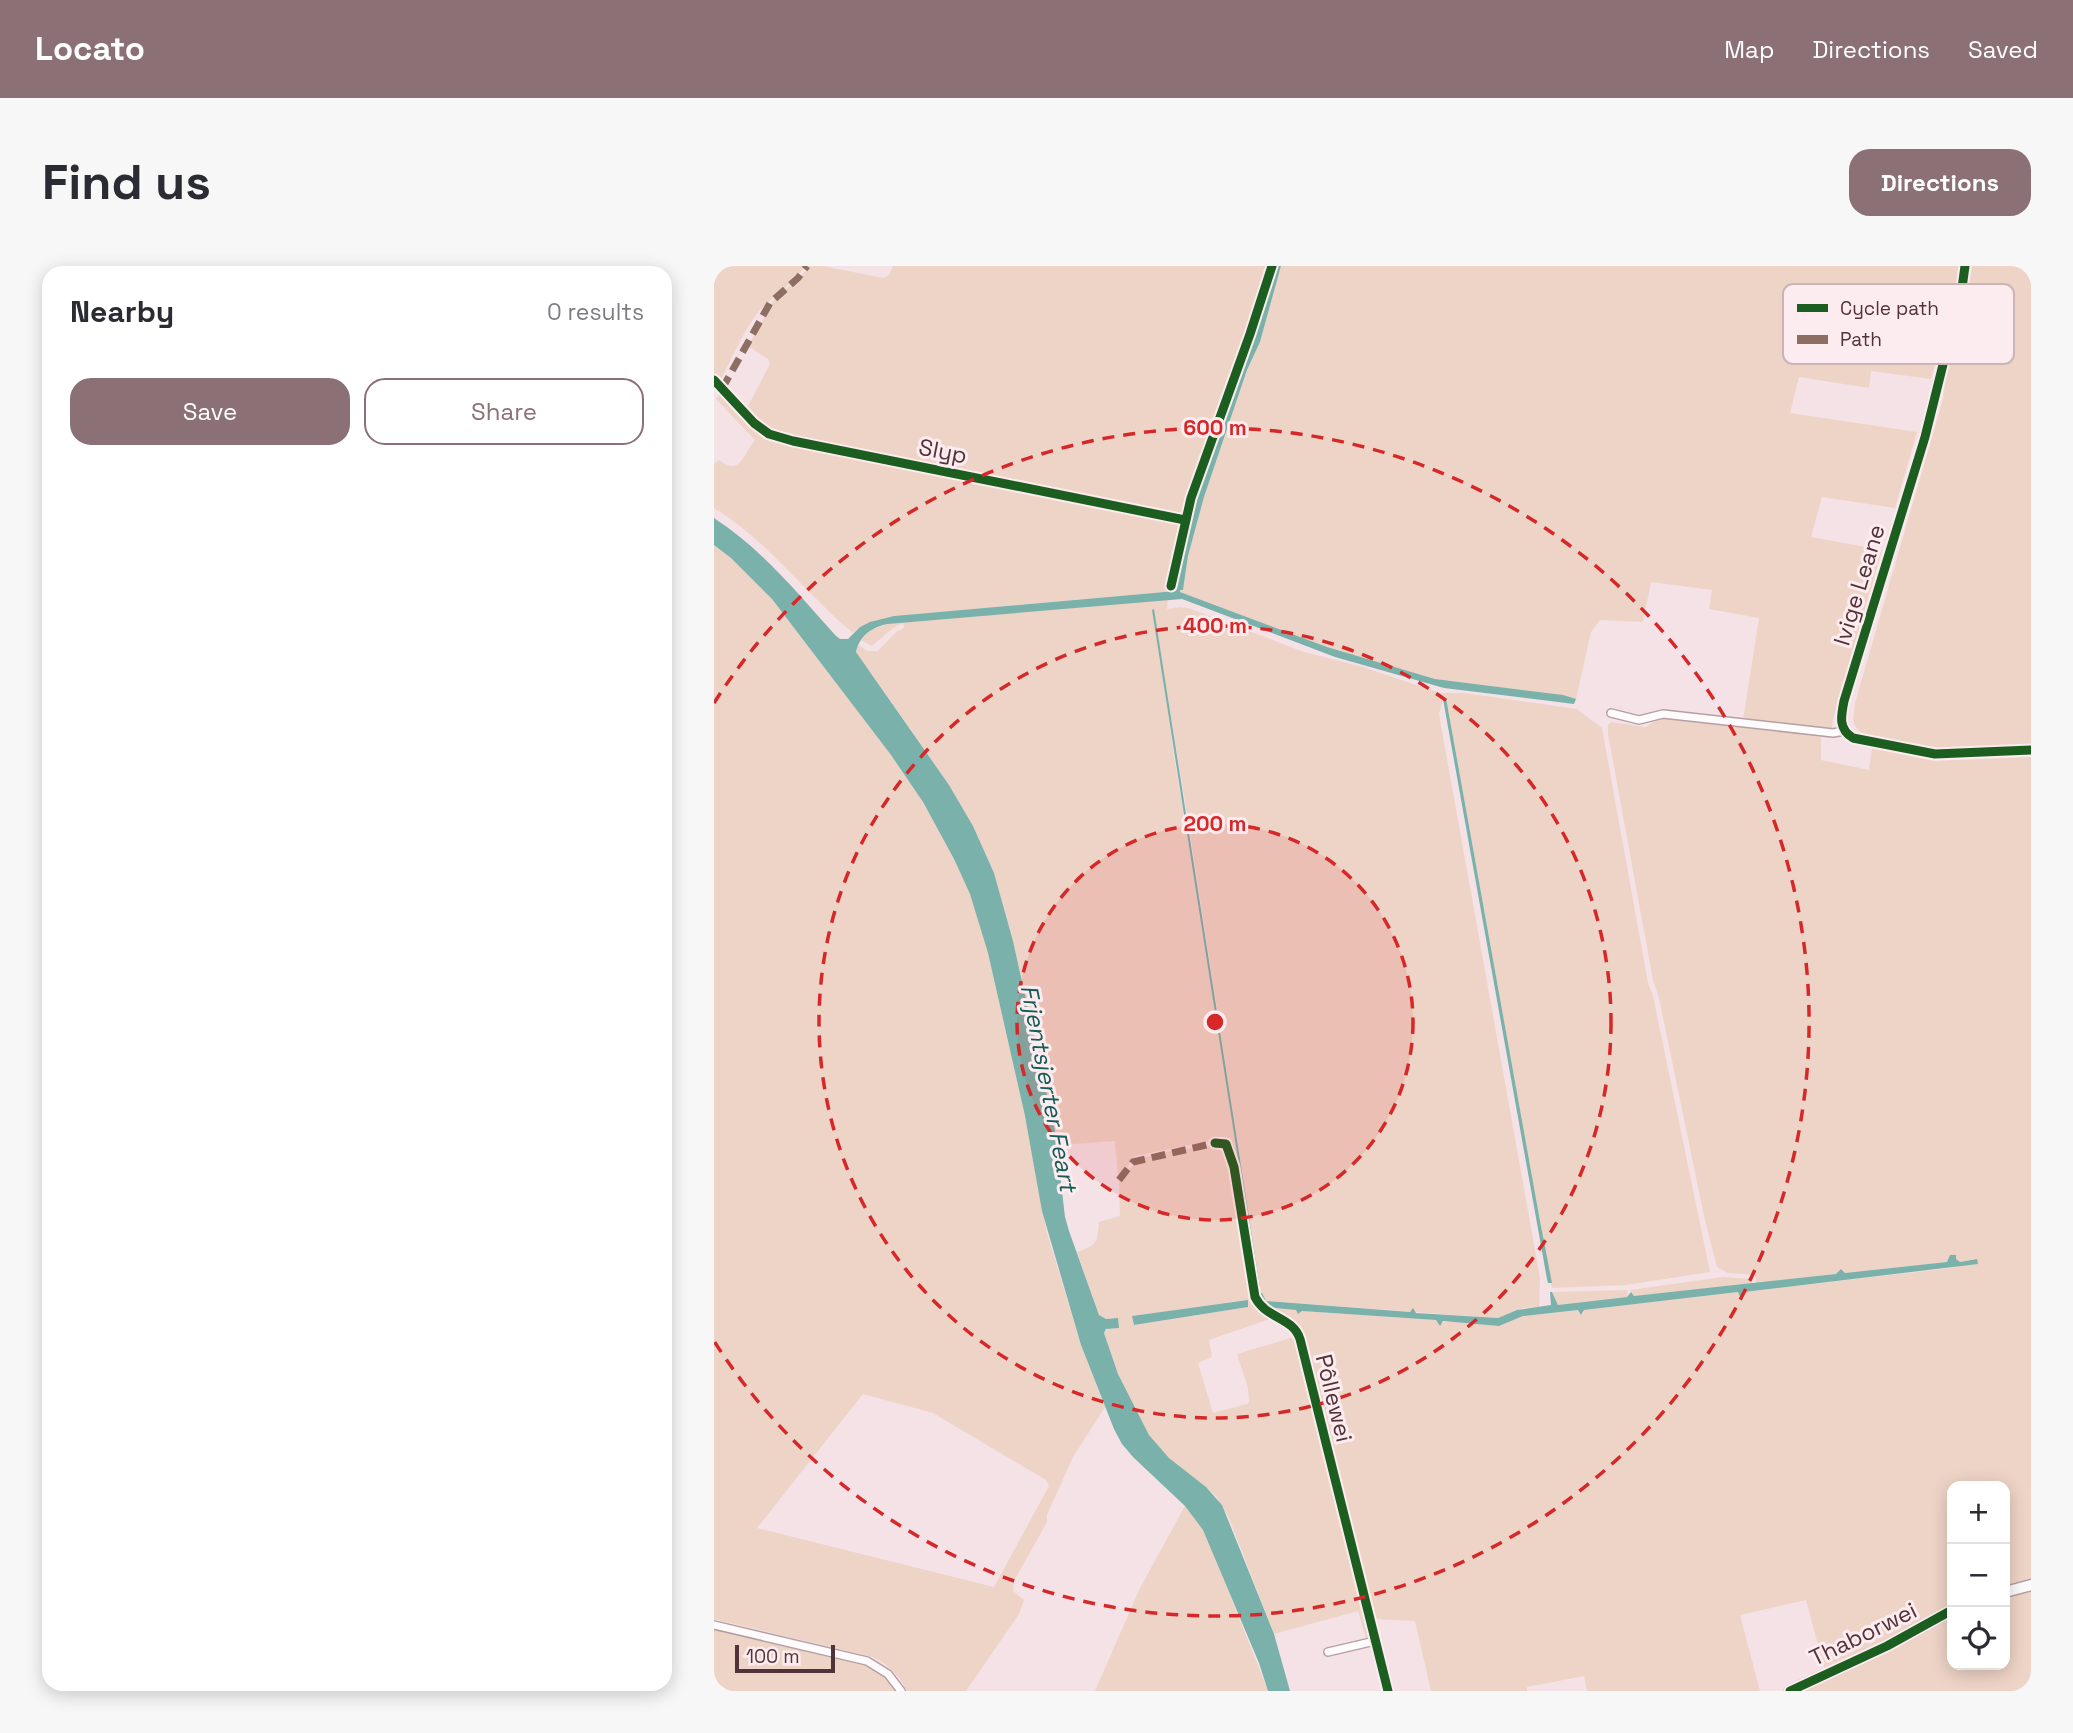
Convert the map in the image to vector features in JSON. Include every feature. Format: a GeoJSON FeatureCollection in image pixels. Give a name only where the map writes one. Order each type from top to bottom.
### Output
{"type":"FeatureCollection","features":[{"type":"Feature","properties":{"kind":"street","name":"Slyp"},"geometry":{"type":"LineString","coordinates":[[714,380],[754,423],[769,434],[1185,520],[1272,266]]}},
{"type":"Feature","properties":{"kind":"street","name":"Ivige Leane"},"geometry":{"type":"LineString","coordinates":[[1963,284],[1965,266]]}},
{"type":"Feature","properties":{"kind":"street","name":"Ivige Leane"},"geometry":{"type":"LineString","coordinates":[[1844,731],[1841,723],[1844,701],[1925,436],[1943,364]]}},
{"type":"Feature","properties":{"kind":"street"},"geometry":{"type":"LineString","coordinates":[[1611,713],[1639,720],[1663,714],[1833,733],[1844,731],[1853,738],[1927,753],[2031,750]]}},
{"type":"Feature","properties":{"kind":"street","name":"Pôllewei"},"geometry":{"type":"LineString","coordinates":[[1215,1143],[1226,1144],[1234,1167],[1255,1297],[1265,1311],[1295,1328],[1300,1339],[1388,1691]]}},
{"type":"Feature","properties":{"kind":"street"},"geometry":{"type":"LineString","coordinates":[[2010,1591],[2031,1585]]}},
{"type":"Feature","properties":{"kind":"street","name":"Thaborwei"},"geometry":{"type":"LineString","coordinates":[[1790,1691],[1887,1646],[1947,1613]]}},
{"type":"Feature","properties":{"kind":"street"},"geometry":{"type":"LineString","coordinates":[[714,1625],[867,1661],[888,1674],[901,1691]]}},
{"type":"Feature","properties":{"kind":"street"},"geometry":{"type":"LineString","coordinates":[[1328,1652],[1375,1641]]}},
{"type":"Feature","properties":{"kind":"shaded area"},"geometry":{"type":"Polygon","coordinates":[[[714,266],[805,266],[754,318],[719,383],[714,378],[714,266]]]}},
{"type":"Feature","properties":{"kind":"shaded area"},"geometry":{"type":"Polygon","coordinates":[[[809,266],[823,266],[883,278],[889,275],[893,266],[1267,266],[1180,517],[770,432],[762,427],[734,397],[748,406],[770,364],[768,359],[748,346],[776,296],[799,279],[809,266]]]}},
{"type":"Feature","properties":{"kind":"shaded area"},"geometry":{"type":"Polygon","coordinates":[[[1281,266],[1958,266],[1956,284],[1783,284],[1783,364],[1935,364],[1931,379],[1871,371],[1869,388],[1799,377],[1790,413],[1917,432],[1895,508],[1822,497],[1811,537],[1882,550],[1832,730],[1743,720],[1759,618],[1709,609],[1712,590],[1651,582],[1643,622],[1600,620],[1591,632],[1576,699],[1435,679],[1327,647],[1180,592],[1180,589],[1183,590],[1188,556],[1204,497],[1247,370],[1260,342],[1281,266]]]}},
{"type":"Feature","properties":{"kind":"shaded area"},"geometry":{"type":"Polygon","coordinates":[[[1972,266],[2031,266],[2031,747],[2007,748],[2005,745],[1936,749],[1872,737],[1860,732],[1853,719],[1855,703],[1943,399],[1949,364],[2014,364],[2014,284],[1969,284],[1972,266]]]}},
{"type":"Feature","properties":{"kind":"shaded area"},"geometry":{"type":"Polygon","coordinates":[[[721,393],[768,435],[1190,522],[1176,591],[894,616],[860,627],[853,633],[752,536],[714,508],[714,464],[719,460],[726,465],[737,465],[755,440],[716,399],[721,393]]]}},
{"type":"Feature","properties":{"kind":"shaded area"},"geometry":{"type":"Polygon","coordinates":[[[714,545],[772,599],[891,755],[923,802],[970,893],[988,953],[1025,1116],[1047,1233],[1081,1345],[1105,1407],[1073,1457],[1047,1515],[1047,1522],[1014,1581],[1013,1591],[1024,1600],[1019,1614],[966,1691],[907,1691],[893,1671],[873,1657],[714,1619],[714,545]],[[863,1394],[757,1528],[994,1587],[1049,1486],[1046,1480],[933,1413],[863,1394]]]}},
{"type":"Feature","properties":{"kind":"shaded area"},"geometry":{"type":"Polygon","coordinates":[[[1168,599],[1167,609],[1191,609],[1304,652],[1363,667],[1440,693],[1464,693],[1577,709],[1602,728],[1648,983],[1653,996],[1710,1272],[1626,1285],[1552,1288],[1446,698],[1443,699],[1439,714],[1540,1278],[1539,1307],[1523,1308],[1498,1318],[1265,1301],[1259,1293],[1257,1297],[1228,1142],[1219,1139],[1135,1156],[1118,1175],[1115,1141],[1058,1145],[1013,941],[994,873],[973,826],[949,785],[872,674],[857,657],[858,645],[868,651],[878,651],[896,632],[904,628],[903,623],[893,628],[872,646],[861,640],[870,630],[888,624],[1168,599]],[[1153,609],[1175,762],[1260,1287],[1153,609]]]}},
{"type":"Feature","properties":{"kind":"shaded area"},"geometry":{"type":"Polygon","coordinates":[[[1660,717],[1821,737],[1821,760],[1869,770],[1872,748],[1934,761],[2031,757],[2031,1578],[2010,1584],[2010,1481],[1947,1481],[1947,1609],[1908,1630],[1824,1667],[1806,1600],[1740,1615],[1760,1691],[1587,1691],[1584,1676],[1527,1687],[1527,1691],[1431,1691],[1415,1621],[1373,1619],[1305,1336],[1292,1322],[1266,1307],[1296,1310],[1299,1314],[1301,1311],[1499,1326],[1523,1316],[1578,1310],[1583,1314],[1584,1310],[1738,1292],[1741,1300],[1744,1300],[1744,1292],[1952,1268],[1976,1259],[1960,1262],[1951,1255],[1947,1262],[1845,1273],[1841,1269],[1836,1274],[1756,1283],[1755,1275],[1728,1273],[1717,1267],[1653,980],[1608,734],[1608,725],[1611,722],[1646,727],[1660,717]]]}},
{"type":"Feature","properties":{"kind":"shaded area"},"geometry":{"type":"Polygon","coordinates":[[[1214,1145],[1224,1149],[1230,1160],[1255,1300],[1273,1318],[1209,1340],[1212,1357],[1198,1363],[1213,1413],[1249,1402],[1248,1388],[1237,1354],[1294,1337],[1372,1640],[1367,1642],[1358,1611],[1274,1634],[1229,1518],[1216,1496],[1169,1458],[1149,1435],[1118,1374],[1104,1333],[1118,1318],[1106,1319],[1099,1315],[1077,1252],[1095,1242],[1099,1222],[1120,1216],[1119,1181],[1135,1163],[1153,1155],[1214,1145]],[[1248,1300],[1133,1316],[1135,1325],[1248,1307],[1248,1300]]]}},
{"type":"Feature","properties":{"kind":"shaded area"},"geometry":{"type":"Polygon","coordinates":[[[1723,1277],[1751,1279],[1752,1284],[1634,1296],[1630,1290],[1723,1277]]]}},
{"type":"Feature","properties":{"kind":"shaded area"},"geometry":{"type":"Polygon","coordinates":[[[1628,1290],[1627,1297],[1558,1305],[1552,1292],[1628,1290]]]}},
{"type":"Feature","properties":{"kind":"shaded area"},"geometry":{"type":"Polygon","coordinates":[[[1185,1506],[1203,1530],[1210,1545],[1268,1691],[1095,1691],[1140,1588],[1185,1506]]]}},
{"type":"Feature","properties":{"kind":"shaded area"},"geometry":{"type":"Polygon","coordinates":[[[2031,1588],[2031,1691],[1797,1691],[1947,1616],[1947,1670],[2010,1670],[2010,1594],[2031,1588]]]}},
{"type":"Feature","properties":{"kind":"shaded area"},"geometry":{"type":"Polygon","coordinates":[[[714,1630],[868,1666],[886,1677],[896,1691],[714,1691],[714,1630]]]}},
{"type":"Feature","properties":{"kind":"water"},"geometry":{"type":"Polygon","coordinates":[[[1275,266],[1281,266],[1260,342],[1247,370],[1204,497],[1188,556],[1183,590],[1180,592],[1327,647],[1435,679],[1563,695],[1576,699],[1574,704],[1444,688],[1335,657],[1182,599],[888,624],[868,633],[860,641],[856,652],[949,785],[973,826],[994,873],[1013,941],[1055,1131],[1065,1217],[1099,1315],[1106,1319],[1118,1318],[1119,1328],[1106,1329],[1104,1333],[1118,1374],[1149,1435],[1169,1458],[1206,1487],[1222,1505],[1274,1634],[1290,1691],[1268,1691],[1259,1663],[1203,1530],[1185,1506],[1133,1457],[1114,1429],[1081,1345],[1042,1211],[1025,1116],[988,953],[970,894],[954,859],[923,802],[891,755],[772,599],[714,545],[714,518],[764,558],[840,639],[848,639],[860,627],[870,622],[894,616],[1176,591],[1194,505],[1275,266]]]}},
{"type":"Feature","properties":{"kind":"water"},"geometry":{"type":"Polygon","coordinates":[[[1154,609],[1260,1287],[1152,610],[1154,609]]]}},
{"type":"Feature","properties":{"kind":"water"},"geometry":{"type":"Polygon","coordinates":[[[1446,698],[1552,1283],[1548,1283],[1547,1279],[1443,699],[1446,698]]]}},
{"type":"Feature","properties":{"kind":"water"},"geometry":{"type":"Polygon","coordinates":[[[1950,1255],[1956,1255],[1960,1262],[1977,1259],[1978,1264],[1744,1292],[1742,1301],[1738,1292],[1584,1310],[1581,1315],[1578,1310],[1523,1316],[1499,1326],[1443,1321],[1440,1326],[1436,1320],[1302,1311],[1298,1314],[1296,1310],[1266,1307],[1259,1293],[1262,1293],[1266,1301],[1410,1312],[1413,1308],[1416,1313],[1498,1318],[1517,1310],[1551,1305],[1550,1292],[1558,1305],[1627,1297],[1631,1292],[1634,1296],[1836,1274],[1841,1269],[1845,1273],[1947,1262],[1950,1255]]]}},
{"type":"Feature","properties":{"kind":"water"},"geometry":{"type":"Polygon","coordinates":[[[1248,1300],[1248,1307],[1134,1325],[1132,1316],[1248,1300]]]}},
{"type":"Feature","properties":{"kind":"marked path"},"geometry":{"type":"LineString","coordinates":[[722,389],[770,303],[798,278],[807,266]]}},
{"type":"Feature","properties":{"kind":"marked path"},"geometry":{"type":"LineString","coordinates":[[1119,1180],[1133,1162],[1215,1143]]}},
{"type":"Feature","properties":{"kind":"cycle path"},"geometry":{"type":"LineString","coordinates":[[1171,586],[1191,498],[1272,266]]}},
{"type":"Feature","properties":{"kind":"cycle path"},"geometry":{"type":"LineString","coordinates":[[1963,284],[1965,266]]}},
{"type":"Feature","properties":{"kind":"cycle path"},"geometry":{"type":"LineString","coordinates":[[1943,364],[1925,437],[1844,701],[1842,722],[1845,731],[1853,738],[1935,754],[2031,750]]}},
{"type":"Feature","properties":{"kind":"cycle path"},"geometry":{"type":"LineString","coordinates":[[714,380],[754,423],[769,434],[1185,520]]}},
{"type":"Feature","properties":{"kind":"cycle path"},"geometry":{"type":"LineString","coordinates":[[1215,1143],[1226,1144],[1234,1167],[1255,1297],[1266,1310],[1292,1326],[1300,1339],[1388,1691]]}},
{"type":"Feature","properties":{"kind":"cycle path"},"geometry":{"type":"LineString","coordinates":[[1790,1691],[1887,1646],[1947,1613]]}},
{"type":"Feature","properties":{"kind":"water label","name":"Frjentsjerter Feart"},"geometry":{"type":"Point","coordinates":[1049,1088]}}]}
